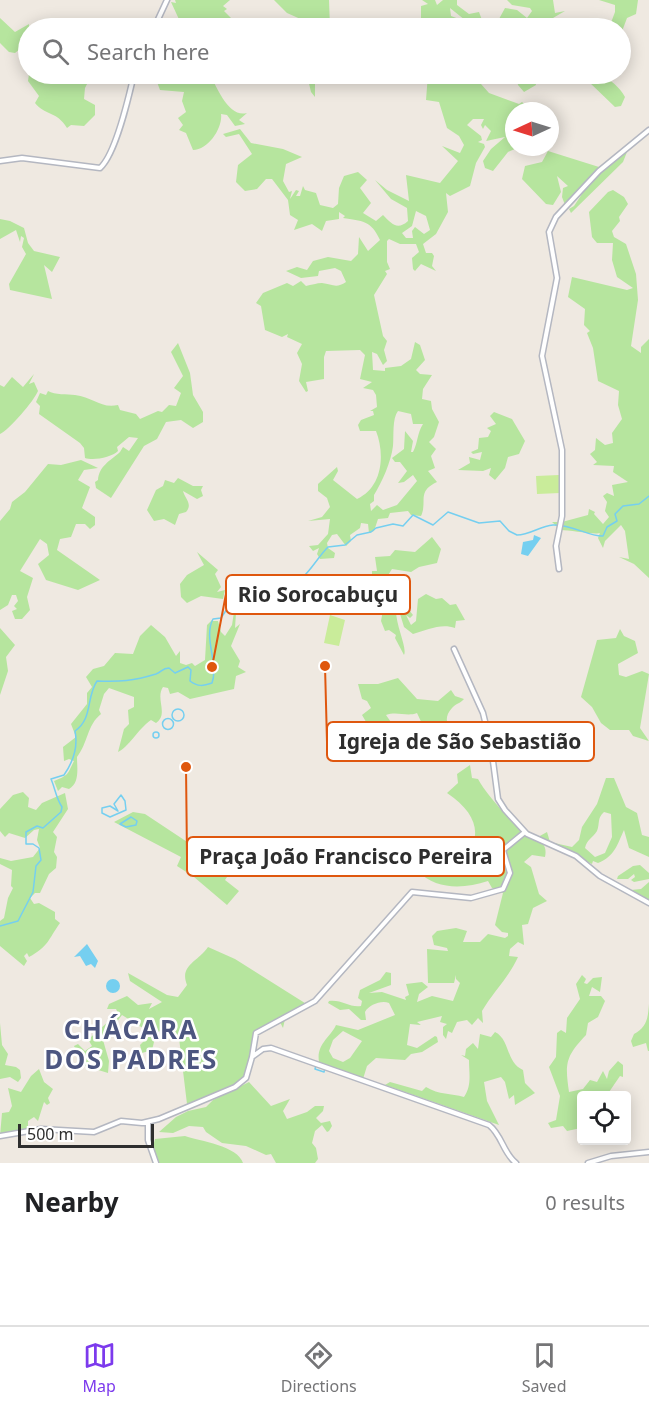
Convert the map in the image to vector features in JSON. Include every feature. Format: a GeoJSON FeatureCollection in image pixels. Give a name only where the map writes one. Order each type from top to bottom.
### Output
{"type":"FeatureCollection","features":[{"type":"Feature","properties":{"kind":"street"},"geometry":{"type":"LineString","coordinates":[[159,18],[167,0]]}},
{"type":"Feature","properties":{"kind":"street"},"geometry":{"type":"LineString","coordinates":[[0,161],[22,158],[100,168],[105,162],[123,116],[131,84]]}},
{"type":"Feature","properties":{"kind":"street"},"geometry":{"type":"LineString","coordinates":[[559,568],[556,546],[562,514],[562,450],[542,356],[557,278],[549,232],[556,217],[599,171],[649,130]]}},
{"type":"Feature","properties":{"kind":"street"},"geometry":{"type":"LineString","coordinates":[[454,649],[483,713],[493,757],[498,799],[525,832],[576,856],[600,876],[649,903]]}},
{"type":"Feature","properties":{"kind":"street"},"geometry":{"type":"LineString","coordinates":[[0,1136],[41,1129],[94,1132],[121,1121],[148,1122],[179,1112],[235,1087],[246,1078],[252,1057],[253,1040],[259,1030],[315,1001],[412,892],[471,898],[503,889],[510,873],[503,850],[525,832]]}},
{"type":"Feature","properties":{"kind":"street"},"geometry":{"type":"LineString","coordinates":[[252,1057],[266,1047],[281,1050],[489,1125],[496,1131],[511,1159],[516,1163]]}},
{"type":"Feature","properties":{"kind":"street"},"geometry":{"type":"LineString","coordinates":[[148,1122],[148,1140],[156,1163]]}},
{"type":"Feature","properties":{"kind":"street"},"geometry":{"type":"LineString","coordinates":[[588,1163],[611,1156],[649,1152]]}},
{"type":"Feature","properties":{"kind":"green space"},"geometry":{"type":"Polygon","coordinates":[[[175,0],[230,0],[223,6],[227,9],[224,11],[231,18],[178,18],[171,2],[176,3],[175,0]]]}},
{"type":"Feature","properties":{"kind":"green space"},"geometry":{"type":"Polygon","coordinates":[[[274,0],[329,0],[330,18],[298,18],[287,13],[274,0]]]}},
{"type":"Feature","properties":{"kind":"green space"},"geometry":{"type":"Polygon","coordinates":[[[422,0],[435,0],[437,5],[443,0],[457,0],[457,5],[469,14],[479,12],[481,18],[462,18],[450,8],[451,16],[456,18],[421,18],[421,6],[428,4],[422,0]]]}},
{"type":"Feature","properties":{"kind":"green space"},"geometry":{"type":"Polygon","coordinates":[[[507,0],[553,0],[555,13],[565,11],[553,18],[527,18],[532,11],[530,8],[512,5],[507,0]]]}},
{"type":"Feature","properties":{"kind":"green space"},"geometry":{"type":"Polygon","coordinates":[[[599,0],[638,0],[636,14],[627,18],[613,18],[615,5],[599,0]]]}},
{"type":"Feature","properties":{"kind":"green space"},"geometry":{"type":"Polygon","coordinates":[[[505,8],[517,10],[527,18],[500,18],[505,8]]]}},
{"type":"Feature","properties":{"kind":"green space"},"geometry":{"type":"Polygon","coordinates":[[[0,18],[15,32],[18,30],[18,51],[15,53],[9,52],[0,43],[0,18]]]}},
{"type":"Feature","properties":{"kind":"green space"},"geometry":{"type":"Polygon","coordinates":[[[30,84],[87,84],[84,99],[95,105],[95,115],[84,126],[71,125],[67,128],[59,119],[42,110],[35,103],[39,96],[30,84]]]}},
{"type":"Feature","properties":{"kind":"green space"},"geometry":{"type":"Polygon","coordinates":[[[158,84],[215,84],[229,107],[241,113],[247,113],[239,120],[245,124],[235,126],[227,115],[221,114],[220,125],[214,137],[204,146],[193,150],[186,133],[179,130],[183,125],[178,118],[186,112],[182,101],[184,92],[160,90],[158,84]]]}},
{"type":"Feature","properties":{"kind":"green space"},"geometry":{"type":"Polygon","coordinates":[[[309,84],[315,84],[315,97],[309,84]]]}},
{"type":"Feature","properties":{"kind":"green space"},"geometry":{"type":"Polygon","coordinates":[[[427,84],[481,84],[489,93],[514,102],[505,102],[505,137],[486,141],[491,131],[485,125],[483,129],[481,125],[484,119],[473,119],[467,125],[481,136],[482,140],[478,142],[484,144],[485,147],[476,163],[470,186],[450,196],[446,193],[448,212],[436,234],[423,244],[426,253],[432,253],[434,256],[432,266],[436,271],[421,264],[415,271],[412,258],[419,252],[416,244],[400,244],[389,239],[387,241],[387,262],[390,269],[385,271],[387,274],[374,295],[383,336],[387,341],[384,350],[387,361],[383,365],[377,354],[372,352],[373,370],[385,371],[385,368],[401,366],[411,359],[415,342],[420,345],[425,360],[416,370],[420,374],[432,375],[423,389],[422,399],[431,401],[432,409],[439,422],[434,437],[429,442],[436,449],[431,456],[435,468],[428,471],[437,482],[425,493],[421,516],[411,515],[408,511],[390,513],[388,518],[378,519],[374,531],[369,533],[368,524],[361,523],[360,528],[350,535],[351,541],[346,546],[337,534],[332,535],[327,543],[328,548],[335,553],[334,558],[320,559],[317,554],[319,548],[313,551],[309,546],[318,545],[328,534],[330,519],[308,521],[322,517],[330,507],[327,498],[318,491],[318,484],[337,467],[338,471],[333,480],[357,499],[366,494],[377,478],[381,459],[376,431],[360,431],[358,425],[361,420],[374,415],[373,411],[370,411],[377,407],[376,395],[373,390],[363,388],[372,382],[360,379],[365,355],[360,350],[326,351],[324,379],[306,382],[308,391],[306,392],[299,381],[302,364],[297,353],[302,344],[287,337],[288,334],[282,337],[265,330],[261,306],[256,303],[263,293],[287,283],[293,286],[301,281],[306,286],[320,283],[337,286],[343,284],[346,282],[341,271],[335,268],[319,271],[318,276],[301,278],[286,271],[297,267],[307,270],[313,261],[328,257],[351,261],[358,254],[359,237],[368,251],[380,240],[369,225],[343,218],[345,216],[339,212],[339,219],[326,221],[322,231],[312,224],[294,230],[298,220],[290,215],[288,200],[272,179],[266,179],[257,189],[245,191],[236,182],[238,165],[252,154],[239,134],[226,137],[223,134],[240,129],[251,143],[283,149],[302,157],[286,164],[283,181],[289,192],[292,191],[290,199],[296,190],[299,191],[296,196],[300,196],[303,186],[305,190],[316,193],[320,205],[333,208],[338,204],[339,188],[344,176],[358,172],[367,180],[360,188],[371,203],[363,213],[376,221],[383,215],[397,226],[408,221],[407,208],[391,199],[375,180],[387,190],[409,201],[406,175],[440,183],[458,161],[442,146],[460,153],[464,145],[459,136],[447,128],[439,102],[426,100],[427,84]],[[416,211],[412,226],[402,233],[406,238],[413,238],[412,231],[415,227],[424,234],[430,230],[426,216],[416,211]],[[398,411],[394,423],[390,459],[374,495],[374,501],[370,504],[371,511],[377,505],[383,510],[397,505],[417,481],[413,475],[404,482],[398,483],[407,471],[400,462],[395,462],[392,458],[404,449],[405,431],[413,441],[411,452],[413,452],[423,424],[413,424],[411,414],[398,411]]]}},
{"type":"Feature","properties":{"kind":"green space"},"geometry":{"type":"Polygon","coordinates":[[[518,84],[536,85],[524,92],[518,84]]]}},
{"type":"Feature","properties":{"kind":"green space"},"geometry":{"type":"Polygon","coordinates":[[[591,84],[614,84],[619,88],[625,97],[621,106],[615,107],[591,84]]]}},
{"type":"Feature","properties":{"kind":"green space"},"geometry":{"type":"Polygon","coordinates":[[[505,137],[505,156],[493,171],[485,168],[483,161],[491,149],[505,137]]]}},
{"type":"Feature","properties":{"kind":"green space"},"geometry":{"type":"Polygon","coordinates":[[[627,152],[623,162],[571,213],[569,209],[574,206],[582,194],[565,205],[562,197],[563,188],[568,186],[557,176],[561,192],[553,205],[546,204],[522,179],[525,166],[542,162],[545,156],[559,154],[599,167],[613,162],[627,152]]]}},
{"type":"Feature","properties":{"kind":"green space"},"geometry":{"type":"Polygon","coordinates":[[[613,190],[624,197],[628,204],[612,231],[614,237],[626,244],[636,274],[638,300],[631,346],[641,353],[641,347],[649,339],[649,578],[634,564],[619,557],[629,559],[625,531],[621,525],[605,541],[603,548],[598,538],[600,533],[561,530],[552,522],[562,522],[588,515],[589,509],[595,512],[594,514],[603,524],[609,517],[605,511],[607,502],[603,496],[607,493],[614,496],[612,485],[628,482],[613,472],[614,466],[593,465],[597,462],[590,454],[595,450],[596,438],[605,445],[613,443],[612,433],[622,419],[618,405],[619,391],[598,381],[593,348],[587,333],[590,331],[584,325],[585,309],[568,297],[572,277],[627,290],[633,288],[617,277],[612,260],[613,243],[597,243],[592,237],[589,212],[608,192],[613,190]]]}},
{"type":"Feature","properties":{"kind":"green space"},"geometry":{"type":"Polygon","coordinates":[[[0,219],[24,228],[28,243],[34,251],[60,257],[52,272],[44,265],[52,299],[10,290],[9,284],[26,254],[22,247],[24,238],[21,236],[20,242],[16,230],[0,239],[0,219]]]}},
{"type":"Feature","properties":{"kind":"green space"},"geometry":{"type":"Polygon","coordinates":[[[178,343],[190,373],[193,395],[203,412],[203,422],[193,428],[181,420],[166,422],[157,439],[144,446],[111,498],[96,488],[95,482],[106,464],[123,447],[129,451],[138,438],[129,437],[117,447],[118,451],[112,455],[98,459],[85,458],[84,448],[80,443],[39,414],[40,406],[36,402],[40,393],[46,395],[48,391],[81,396],[112,406],[118,405],[120,410],[136,414],[140,419],[158,411],[162,412],[169,405],[176,406],[181,393],[174,388],[183,376],[171,352],[178,343]]]}},
{"type":"Feature","properties":{"kind":"green space"},"geometry":{"type":"Polygon","coordinates":[[[34,374],[29,384],[34,382],[38,391],[36,396],[15,421],[0,434],[0,385],[4,387],[12,377],[23,387],[34,374]]]}},
{"type":"Feature","properties":{"kind":"green space"},"geometry":{"type":"Polygon","coordinates":[[[494,412],[512,419],[525,441],[519,454],[508,457],[505,468],[495,480],[489,475],[491,468],[483,471],[458,470],[470,463],[469,457],[480,460],[482,452],[473,454],[471,452],[478,449],[479,438],[488,437],[491,431],[487,428],[496,424],[490,416],[494,412]]]}},
{"type":"Feature","properties":{"kind":"green space"},"geometry":{"type":"Polygon","coordinates":[[[81,460],[98,468],[84,470],[78,480],[90,487],[82,508],[95,517],[95,525],[90,529],[85,524],[76,524],[71,537],[60,539],[57,550],[100,580],[78,590],[46,580],[38,564],[49,555],[47,544],[40,539],[20,571],[33,578],[27,597],[30,610],[22,619],[15,619],[12,611],[17,609],[14,606],[18,601],[16,595],[12,595],[8,605],[0,610],[0,521],[10,509],[12,502],[25,492],[48,464],[61,465],[81,460]]]}},
{"type":"Feature","properties":{"kind":"green space"},"geometry":{"type":"Polygon","coordinates":[[[559,475],[560,493],[537,494],[536,476],[559,475]]]}},
{"type":"Feature","properties":{"kind":"green space"},"geometry":{"type":"Polygon","coordinates":[[[178,478],[193,486],[203,486],[201,490],[203,496],[197,499],[183,491],[189,506],[186,512],[179,514],[175,525],[164,519],[154,521],[147,510],[156,490],[163,486],[165,480],[174,483],[178,478]]]}},
{"type":"Feature","properties":{"kind":"green space"},"geometry":{"type":"Polygon","coordinates":[[[432,537],[441,549],[437,563],[419,567],[411,572],[392,569],[383,583],[375,586],[376,577],[372,580],[372,571],[377,571],[375,557],[390,556],[395,550],[415,552],[432,537]]]}},
{"type":"Feature","properties":{"kind":"green space"},"geometry":{"type":"Polygon","coordinates":[[[197,552],[218,570],[215,574],[221,587],[217,592],[225,590],[223,599],[201,596],[187,603],[181,597],[180,584],[187,575],[204,565],[197,552]]]}},
{"type":"Feature","properties":{"kind":"green space"},"geometry":{"type":"Polygon","coordinates":[[[398,583],[403,586],[403,609],[409,610],[413,615],[410,618],[406,615],[411,625],[416,621],[418,599],[426,594],[436,599],[442,598],[450,605],[456,604],[465,620],[456,621],[455,628],[439,627],[413,634],[404,627],[397,604],[396,610],[404,655],[395,638],[396,635],[389,630],[385,631],[381,621],[388,594],[398,583]]]}},
{"type":"Feature","properties":{"kind":"green space"},"geometry":{"type":"Polygon","coordinates":[[[234,612],[236,613],[235,628],[240,624],[231,646],[240,661],[238,667],[246,672],[236,676],[234,689],[190,699],[178,692],[170,694],[168,688],[163,687],[160,696],[162,711],[160,719],[156,723],[151,720],[126,747],[118,752],[124,729],[129,724],[128,710],[134,707],[134,697],[109,688],[104,694],[99,710],[101,714],[93,723],[77,757],[75,783],[69,789],[62,787],[58,791],[54,781],[67,774],[74,761],[69,759],[64,761],[63,747],[76,737],[71,724],[87,704],[87,693],[92,687],[86,677],[93,669],[104,666],[115,653],[133,654],[140,636],[151,625],[165,637],[176,656],[180,651],[180,663],[186,665],[192,663],[195,666],[205,660],[207,625],[213,619],[213,621],[218,621],[221,632],[225,636],[232,625],[234,612]]]}},
{"type":"Feature","properties":{"kind":"green space"},"geometry":{"type":"Polygon","coordinates":[[[330,615],[345,620],[339,646],[324,643],[330,615]]]}},
{"type":"Feature","properties":{"kind":"green space"},"geometry":{"type":"Polygon","coordinates":[[[0,628],[15,645],[6,657],[8,671],[0,695],[0,628]]]}},
{"type":"Feature","properties":{"kind":"green space"},"geometry":{"type":"Polygon","coordinates":[[[620,629],[624,636],[635,641],[638,653],[618,664],[619,675],[626,677],[642,671],[649,674],[640,728],[649,741],[633,736],[629,730],[610,730],[601,723],[592,707],[581,697],[597,640],[616,638],[620,629]]]}},
{"type":"Feature","properties":{"kind":"green space"},"geometry":{"type":"Polygon","coordinates":[[[398,678],[417,699],[438,701],[451,690],[455,696],[464,699],[452,708],[447,719],[447,724],[463,748],[459,752],[421,737],[418,733],[424,728],[417,713],[386,715],[393,725],[375,737],[362,715],[371,708],[367,701],[362,699],[358,684],[378,684],[398,678]]]}},
{"type":"Feature","properties":{"kind":"green space"},"geometry":{"type":"Polygon","coordinates":[[[470,765],[472,778],[478,779],[512,822],[526,836],[543,845],[545,857],[532,855],[524,862],[531,867],[539,894],[547,901],[533,908],[528,924],[522,925],[524,945],[518,942],[510,949],[509,956],[518,957],[482,1011],[483,1023],[478,1018],[472,1025],[467,1020],[457,1022],[452,1033],[448,1031],[446,1039],[443,1035],[443,1027],[447,1024],[440,1022],[442,1016],[417,1022],[421,1025],[410,1024],[407,1045],[417,1048],[435,1036],[438,1042],[422,1052],[411,1054],[405,1060],[376,1058],[367,1066],[363,1079],[319,1062],[321,1046],[336,1025],[358,1030],[395,1015],[389,1003],[382,1002],[369,1007],[365,1012],[366,1020],[361,1020],[349,1009],[340,1010],[328,1003],[329,1001],[361,1006],[362,1001],[358,998],[360,990],[380,980],[386,972],[391,973],[391,985],[369,993],[382,992],[406,1000],[405,997],[409,995],[406,984],[422,982],[428,987],[419,994],[417,1002],[432,996],[453,1001],[460,983],[456,975],[454,983],[428,983],[427,949],[448,951],[447,948],[434,945],[432,936],[437,931],[456,928],[467,931],[463,942],[480,942],[488,934],[505,938],[508,936],[508,933],[502,932],[495,925],[503,893],[492,888],[488,881],[460,886],[442,885],[417,871],[450,872],[469,852],[474,841],[473,821],[468,812],[447,793],[458,783],[457,774],[470,765]],[[343,1031],[333,1040],[329,1051],[333,1058],[343,1062],[350,1058],[362,1041],[343,1031]]]}},
{"type":"Feature","properties":{"kind":"green space"},"geometry":{"type":"Polygon","coordinates":[[[606,778],[614,778],[626,807],[637,813],[642,835],[649,837],[649,857],[629,848],[624,830],[612,853],[604,860],[598,863],[593,861],[592,864],[538,837],[547,832],[550,842],[572,847],[579,840],[582,827],[597,804],[606,778]],[[604,812],[602,814],[597,831],[586,845],[585,848],[595,857],[605,853],[612,837],[611,814],[604,812]]]}},
{"type":"Feature","properties":{"kind":"green space"},"geometry":{"type":"Polygon","coordinates":[[[23,792],[29,798],[28,807],[36,810],[42,803],[65,793],[68,809],[53,832],[57,837],[54,852],[57,857],[56,868],[49,874],[40,893],[35,893],[30,898],[34,904],[39,903],[55,912],[55,919],[60,923],[40,950],[29,957],[27,953],[24,956],[27,961],[24,966],[0,946],[0,921],[4,918],[8,898],[13,888],[11,886],[12,870],[0,864],[0,858],[11,861],[33,857],[40,848],[37,840],[39,829],[34,830],[25,838],[9,833],[5,837],[0,831],[0,809],[13,795],[23,792]]]}},
{"type":"Feature","properties":{"kind":"green space"},"geometry":{"type":"Polygon","coordinates":[[[133,812],[145,814],[231,871],[225,880],[239,891],[227,905],[177,866],[181,857],[114,822],[133,812]]]}},
{"type":"Feature","properties":{"kind":"green space"},"geometry":{"type":"Polygon","coordinates":[[[640,865],[649,873],[649,879],[634,882],[631,880],[635,877],[634,874],[628,879],[617,879],[633,866],[640,865]]]}},
{"type":"Feature","properties":{"kind":"green space"},"geometry":{"type":"Polygon","coordinates":[[[649,882],[649,900],[631,890],[641,889],[649,882]]]}},
{"type":"Feature","properties":{"kind":"green space"},"geometry":{"type":"Polygon","coordinates":[[[208,947],[235,959],[308,1005],[285,1019],[283,1028],[280,1022],[256,1035],[246,1077],[233,1086],[187,1104],[179,1038],[161,1030],[156,1034],[152,1050],[142,1053],[140,1045],[144,1041],[146,1030],[122,1015],[103,1040],[109,1061],[108,1073],[82,1065],[74,1046],[78,1044],[85,1051],[92,1046],[89,1041],[91,1037],[118,1013],[116,1009],[107,1009],[109,1004],[127,996],[138,1005],[152,1003],[149,1009],[162,1002],[130,981],[128,973],[167,995],[178,997],[187,985],[185,978],[187,968],[208,947]]]}},
{"type":"Feature","properties":{"kind":"green space"},"geometry":{"type":"Polygon","coordinates":[[[582,975],[586,979],[584,983],[587,984],[593,978],[602,977],[600,992],[592,987],[589,996],[601,996],[605,1001],[598,1017],[588,1023],[586,1035],[570,1055],[567,1067],[569,1092],[583,1089],[590,1080],[597,1082],[603,1071],[607,1079],[609,1071],[618,1061],[623,1065],[623,1077],[620,1076],[610,1091],[577,1091],[577,1129],[567,1131],[563,1126],[551,1128],[548,1123],[556,1120],[560,1096],[549,1067],[556,1057],[557,1033],[561,1030],[566,1033],[567,1018],[580,999],[576,984],[582,975]]]}},
{"type":"Feature","properties":{"kind":"green space"},"geometry":{"type":"Polygon","coordinates":[[[649,1004],[648,1051],[646,1043],[633,1047],[631,1041],[634,1034],[646,1022],[649,1004]]]}},
{"type":"Feature","properties":{"kind":"green space"},"geometry":{"type":"Polygon","coordinates":[[[0,1023],[2,1045],[8,1054],[5,1065],[20,1070],[21,1078],[18,1082],[10,1077],[0,1079],[0,1023]]]}},
{"type":"Feature","properties":{"kind":"green space"},"geometry":{"type":"Polygon","coordinates":[[[495,1032],[500,1035],[514,1062],[523,1070],[525,1083],[535,1093],[515,1105],[514,1095],[509,1099],[505,1082],[501,1077],[484,1082],[487,1101],[499,1125],[385,1085],[390,1082],[422,1091],[426,1087],[440,1093],[464,1097],[469,1084],[469,1060],[461,1055],[465,1056],[466,1049],[473,1043],[478,1049],[480,1034],[491,1037],[495,1032]]]}},
{"type":"Feature","properties":{"kind":"green space"},"geometry":{"type":"Polygon","coordinates":[[[39,1069],[44,1082],[53,1089],[48,1098],[50,1103],[47,1105],[44,1102],[38,1121],[34,1117],[28,1121],[28,1129],[0,1136],[2,1113],[9,1112],[12,1106],[8,1088],[21,1092],[31,1076],[39,1069]]]}},
{"type":"Feature","properties":{"kind":"green space"},"geometry":{"type":"Polygon","coordinates":[[[249,1082],[271,1106],[290,1099],[283,1111],[287,1119],[307,1112],[315,1106],[324,1106],[323,1111],[316,1118],[321,1123],[330,1121],[332,1126],[327,1132],[322,1125],[315,1131],[312,1143],[316,1148],[318,1159],[315,1163],[276,1163],[271,1154],[266,1155],[246,1146],[222,1143],[206,1132],[203,1127],[189,1126],[173,1133],[159,1132],[176,1117],[188,1111],[206,1107],[213,1100],[249,1082]]]}},
{"type":"Feature","properties":{"kind":"green space"},"geometry":{"type":"Polygon","coordinates":[[[185,1136],[226,1148],[240,1157],[243,1163],[156,1163],[153,1147],[155,1139],[185,1136]]]}},
{"type":"Feature","properties":{"kind":"water"},"geometry":{"type":"Polygon","coordinates":[[[534,535],[541,538],[528,556],[521,554],[523,542],[533,540],[534,535]]]}},
{"type":"Feature","properties":{"kind":"water"},"geometry":{"type":"Polygon","coordinates":[[[87,944],[98,961],[95,968],[91,964],[86,966],[80,956],[74,957],[87,944]]]}},
{"type":"Feature","properties":{"kind":"water"},"geometry":{"type":"Polygon","coordinates":[[[113,979],[118,981],[120,986],[118,991],[113,993],[108,991],[106,986],[108,981],[113,979]]]}},
{"type":"Feature","properties":{"kind":"waterway"},"geometry":{"type":"LineString","coordinates":[[0,926],[18,921],[33,892],[36,866],[41,860],[39,848],[33,844],[26,844],[26,832],[37,826],[43,828],[61,812],[62,807],[51,779],[64,775],[70,765],[75,748],[75,731],[81,726],[87,714],[91,694],[97,681],[133,680],[156,674],[167,668],[175,673],[188,667],[191,670],[190,681],[201,685],[212,683],[214,667],[210,626],[213,619],[221,618],[231,603],[242,596],[252,594],[260,586],[280,588],[290,586],[303,577],[328,547],[345,545],[357,535],[371,532],[376,528],[393,524],[403,526],[413,515],[433,525],[448,512],[479,523],[500,521],[509,531],[517,535],[560,525],[603,536],[607,527],[617,521],[615,514],[623,506],[639,504],[649,496]]}},
{"type":"Feature","properties":{"kind":"waterway"},"geometry":{"type":"LineString","coordinates":[[180,709],[184,715],[180,721],[176,721],[172,713],[180,709]]}},
{"type":"Feature","properties":{"kind":"waterway"},"geometry":{"type":"LineString","coordinates":[[168,719],[172,720],[173,724],[172,728],[168,729],[164,728],[163,724],[164,720],[168,719]]}},
{"type":"Feature","properties":{"kind":"waterway"},"geometry":{"type":"LineString","coordinates":[[156,732],[159,735],[156,738],[153,735],[156,732]]}},
{"type":"Feature","properties":{"kind":"waterway"},"geometry":{"type":"LineString","coordinates":[[121,795],[125,801],[126,810],[110,817],[102,813],[102,808],[110,806],[118,811],[114,804],[121,795]]}},
{"type":"Feature","properties":{"kind":"waterway"},"geometry":{"type":"LineString","coordinates":[[131,817],[137,821],[136,825],[126,827],[120,824],[131,817]]}},
{"type":"Feature","properties":{"kind":"waterway"},"geometry":{"type":"LineString","coordinates":[[316,1065],[325,1068],[324,1072],[315,1069],[316,1065]]}},
{"type":"Feature","properties":{"kind":"place","name":"Igreja de São Sebastião"},"geometry":{"type":"Point","coordinates":[325,666]}},
{"type":"Feature","properties":{"kind":"place","name":"Rio Sorocabuçu"},"geometry":{"type":"Point","coordinates":[212,667]}},
{"type":"Feature","properties":{"kind":"place","name":"Praça João Francisco Pereira"},"geometry":{"type":"Point","coordinates":[186,767]}},
{"type":"Feature","properties":{"kind":"district","name":"CHÁCARA DOS PADRES"},"geometry":{"type":"Point","coordinates":[131,1045]}}]}
